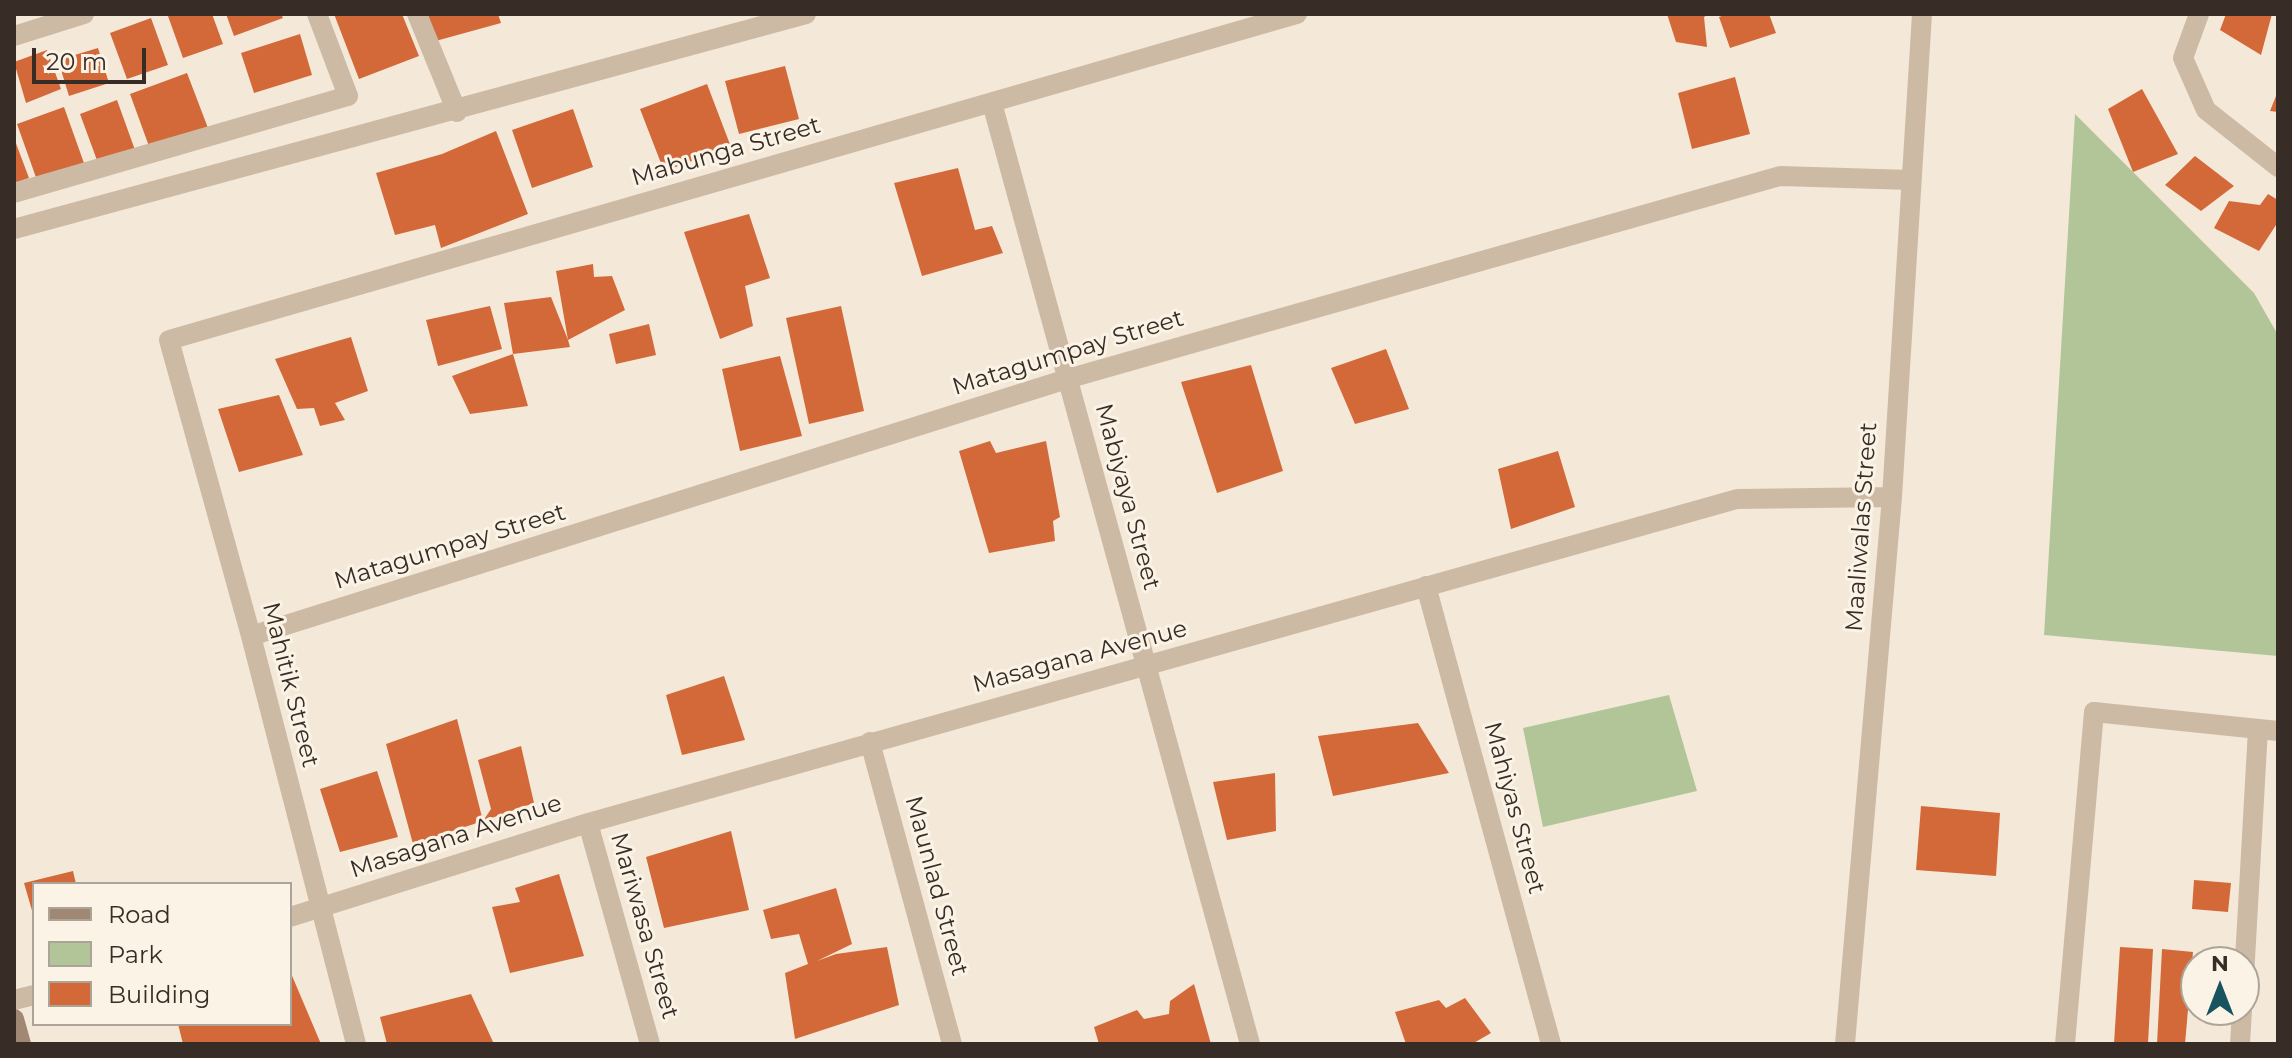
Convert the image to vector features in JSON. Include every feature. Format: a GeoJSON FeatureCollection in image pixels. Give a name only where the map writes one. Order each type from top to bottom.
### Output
{"type":"FeatureCollection","features":[{"type":"Feature","properties":{"kind":"main road"},"geometry":{"type":"LineString","coordinates":[[14,1019],[21,1044]]}},
{"type":"Feature","properties":{"kind":"street"},"geometry":{"type":"LineString","coordinates":[[14,36],[82,14]]}},
{"type":"Feature","properties":{"kind":"street"},"geometry":{"type":"LineString","coordinates":[[14,193],[348,96],[317,14]]}},
{"type":"Feature","properties":{"kind":"street"},"geometry":{"type":"LineString","coordinates":[[417,14],[457,112]]}},
{"type":"Feature","properties":{"kind":"street"},"geometry":{"type":"LineString","coordinates":[[14,229],[457,112],[806,14]]}},
{"type":"Feature","properties":{"kind":"street","name":"Mabunga Street"},"geometry":{"type":"LineString","coordinates":[[169,340],[1297,14]]}},
{"type":"Feature","properties":{"kind":"street","name":"Maaliwalas Street"},"geometry":{"type":"LineString","coordinates":[[1845,1044],[1892,497],[1922,14]]}},
{"type":"Feature","properties":{"kind":"street"},"geometry":{"type":"LineString","coordinates":[[2199,14],[2183,58],[2206,110],[2278,167]]}},
{"type":"Feature","properties":{"kind":"street","name":"Mabiyaya Street"},"geometry":{"type":"LineString","coordinates":[[992,103],[1250,1044]]}},
{"type":"Feature","properties":{"kind":"street","name":"Matagumpay Street"},"geometry":{"type":"LineString","coordinates":[[251,636],[1067,379],[1780,176],[1911,180]]}},
{"type":"Feature","properties":{"kind":"street","name":"Mahitik Street"},"geometry":{"type":"LineString","coordinates":[[169,340],[251,636],[356,1044]]}},
{"type":"Feature","properties":{"kind":"street","name":"Masagana Avenue"},"geometry":{"type":"LineString","coordinates":[[292,916],[588,823],[1737,499],[1892,497]]}},
{"type":"Feature","properties":{"kind":"street","name":"Mahiyas Street"},"geometry":{"type":"LineString","coordinates":[[1426,586],[1551,1044]]}},
{"type":"Feature","properties":{"kind":"street"},"geometry":{"type":"LineString","coordinates":[[2065,1044],[2094,712],[2268,730],[2247,946]]}},
{"type":"Feature","properties":{"kind":"street","name":"Maunlad Street"},"geometry":{"type":"LineString","coordinates":[[870,742],[952,1044]]}},
{"type":"Feature","properties":{"kind":"street","name":"Mariwasa Street"},"geometry":{"type":"LineString","coordinates":[[588,823],[650,1044]]}},
{"type":"Feature","properties":{"kind":"green space"},"geometry":{"type":"Polygon","coordinates":[[[2075,114],[2254,293],[2278,335],[2278,656],[2044,635],[2075,114]]]}},
{"type":"Feature","properties":{"kind":"green space"},"geometry":{"type":"Polygon","coordinates":[[[1669,695],[1697,791],[1543,827],[1523,728],[1669,695]]]}},
{"type":"Feature","properties":{"kind":"building"},"geometry":{"type":"Polygon","coordinates":[[[212,14],[223,44],[183,58],[168,16],[212,14]]]}},
{"type":"Feature","properties":{"kind":"building"},"geometry":{"type":"Polygon","coordinates":[[[226,14],[281,14],[283,18],[234,36],[226,14]]]}},
{"type":"Feature","properties":{"kind":"building"},"geometry":{"type":"Polygon","coordinates":[[[334,14],[402,14],[419,56],[359,79],[334,14]]]}},
{"type":"Feature","properties":{"kind":"building"},"geometry":{"type":"Polygon","coordinates":[[[424,14],[498,14],[501,23],[432,42],[424,14]]]}},
{"type":"Feature","properties":{"kind":"building"},"geometry":{"type":"Polygon","coordinates":[[[1667,14],[1709,14],[1704,17],[1707,47],[1676,42],[1667,14]]]}},
{"type":"Feature","properties":{"kind":"building"},"geometry":{"type":"Polygon","coordinates":[[[1727,14],[1769,14],[1776,33],[1730,48],[1719,17],[1727,14]]]}},
{"type":"Feature","properties":{"kind":"building"},"geometry":{"type":"Polygon","coordinates":[[[2226,14],[2272,14],[2261,55],[2220,30],[2226,14]]]}},
{"type":"Feature","properties":{"kind":"building"},"geometry":{"type":"Polygon","coordinates":[[[151,18],[168,65],[127,79],[110,33],[151,18]]]}},
{"type":"Feature","properties":{"kind":"building"},"geometry":{"type":"Polygon","coordinates":[[[300,34],[312,75],[254,93],[241,53],[300,34]]]}},
{"type":"Feature","properties":{"kind":"building"},"geometry":{"type":"Polygon","coordinates":[[[98,48],[109,83],[69,96],[58,60],[98,48]]]}},
{"type":"Feature","properties":{"kind":"building"},"geometry":{"type":"Polygon","coordinates":[[[47,50],[61,89],[26,103],[14,62],[47,50]]]}},
{"type":"Feature","properties":{"kind":"building"},"geometry":{"type":"Polygon","coordinates":[[[785,66],[799,119],[739,134],[725,81],[785,66]]]}},
{"type":"Feature","properties":{"kind":"building"},"geometry":{"type":"Polygon","coordinates":[[[187,73],[208,128],[150,149],[130,94],[187,73]]]}},
{"type":"Feature","properties":{"kind":"building"},"geometry":{"type":"Polygon","coordinates":[[[1735,77],[1750,134],[1692,149],[1678,93],[1735,77]]]}},
{"type":"Feature","properties":{"kind":"building"},"geometry":{"type":"Polygon","coordinates":[[[707,84],[731,147],[664,171],[640,109],[707,84]]]}},
{"type":"Feature","properties":{"kind":"building"},"geometry":{"type":"Polygon","coordinates":[[[2142,89],[2178,154],[2133,172],[2108,109],[2142,89]]]}},
{"type":"Feature","properties":{"kind":"building"},"geometry":{"type":"Polygon","coordinates":[[[2278,91],[2278,112],[2270,111],[2278,91]]]}},
{"type":"Feature","properties":{"kind":"building"},"geometry":{"type":"Polygon","coordinates":[[[117,100],[135,150],[98,163],[80,114],[117,100]]]}},
{"type":"Feature","properties":{"kind":"building"},"geometry":{"type":"Polygon","coordinates":[[[64,107],[85,166],[38,183],[17,124],[64,107]]]}},
{"type":"Feature","properties":{"kind":"building"},"geometry":{"type":"Polygon","coordinates":[[[573,109],[593,167],[532,188],[512,130],[573,109]]]}},
{"type":"Feature","properties":{"kind":"building"},"geometry":{"type":"Polygon","coordinates":[[[496,131],[528,214],[441,248],[435,225],[395,235],[376,173],[442,154],[496,131]]]}},
{"type":"Feature","properties":{"kind":"building"},"geometry":{"type":"Polygon","coordinates":[[[14,138],[29,178],[14,183],[14,138]]]}},
{"type":"Feature","properties":{"kind":"building"},"geometry":{"type":"Polygon","coordinates":[[[2195,156],[2234,186],[2201,211],[2165,185],[2195,156]]]}},
{"type":"Feature","properties":{"kind":"building"},"geometry":{"type":"Polygon","coordinates":[[[958,168],[975,230],[992,226],[1003,253],[922,276],[894,183],[958,168]]]}},
{"type":"Feature","properties":{"kind":"building"},"geometry":{"type":"Polygon","coordinates":[[[2268,194],[2278,200],[2278,222],[2259,251],[2214,228],[2229,201],[2260,205],[2268,194]]]}},
{"type":"Feature","properties":{"kind":"building"},"geometry":{"type":"Polygon","coordinates":[[[749,214],[770,278],[745,286],[753,326],[720,339],[684,232],[749,214]]]}},
{"type":"Feature","properties":{"kind":"building"},"geometry":{"type":"Polygon","coordinates":[[[593,264],[594,277],[612,276],[625,310],[568,340],[556,271],[593,264]]]}},
{"type":"Feature","properties":{"kind":"building"},"geometry":{"type":"Polygon","coordinates":[[[551,297],[570,347],[513,354],[504,303],[551,297]]]}},
{"type":"Feature","properties":{"kind":"building"},"geometry":{"type":"Polygon","coordinates":[[[490,306],[502,349],[438,366],[426,320],[490,306]]]}},
{"type":"Feature","properties":{"kind":"building"},"geometry":{"type":"Polygon","coordinates":[[[841,306],[864,411],[809,424],[786,318],[841,306]]]}},
{"type":"Feature","properties":{"kind":"building"},"geometry":{"type":"Polygon","coordinates":[[[649,324],[656,355],[616,364],[609,334],[649,324]]]}},
{"type":"Feature","properties":{"kind":"building"},"geometry":{"type":"Polygon","coordinates":[[[351,337],[368,391],[335,403],[345,420],[320,426],[314,408],[297,409],[275,359],[351,337]]]}},
{"type":"Feature","properties":{"kind":"building"},"geometry":{"type":"Polygon","coordinates":[[[1386,349],[1409,409],[1355,424],[1331,368],[1386,349]]]}},
{"type":"Feature","properties":{"kind":"building"},"geometry":{"type":"Polygon","coordinates":[[[513,354],[528,406],[470,414],[452,376],[513,354]]]}},
{"type":"Feature","properties":{"kind":"building"},"geometry":{"type":"Polygon","coordinates":[[[780,356],[802,436],[740,451],[722,369],[780,356]]]}},
{"type":"Feature","properties":{"kind":"building"},"geometry":{"type":"Polygon","coordinates":[[[1251,365],[1283,471],[1217,493],[1181,382],[1251,365]]]}},
{"type":"Feature","properties":{"kind":"building"},"geometry":{"type":"Polygon","coordinates":[[[279,395],[303,455],[239,472],[218,409],[279,395]]]}},
{"type":"Feature","properties":{"kind":"building"},"geometry":{"type":"Polygon","coordinates":[[[990,441],[996,453],[1046,441],[1060,517],[1053,521],[1055,541],[989,553],[959,451],[990,441]]]}},
{"type":"Feature","properties":{"kind":"building"},"geometry":{"type":"Polygon","coordinates":[[[1558,451],[1575,507],[1511,529],[1498,469],[1558,451]]]}},
{"type":"Feature","properties":{"kind":"building"},"geometry":{"type":"Polygon","coordinates":[[[724,676],[745,740],[682,755],[666,695],[724,676]]]}},
{"type":"Feature","properties":{"kind":"building"},"geometry":{"type":"Polygon","coordinates":[[[457,719],[483,821],[413,844],[386,744],[457,719]]]}},
{"type":"Feature","properties":{"kind":"building"},"geometry":{"type":"Polygon","coordinates":[[[1418,723],[1449,773],[1333,796],[1318,736],[1418,723]]]}},
{"type":"Feature","properties":{"kind":"building"},"geometry":{"type":"Polygon","coordinates":[[[521,746],[534,803],[483,821],[491,809],[478,760],[521,746]]]}},
{"type":"Feature","properties":{"kind":"building"},"geometry":{"type":"Polygon","coordinates":[[[377,771],[398,837],[340,852],[320,789],[377,771]]]}},
{"type":"Feature","properties":{"kind":"building"},"geometry":{"type":"Polygon","coordinates":[[[1275,773],[1276,831],[1227,840],[1213,782],[1275,773]]]}},
{"type":"Feature","properties":{"kind":"building"},"geometry":{"type":"Polygon","coordinates":[[[1921,806],[2000,813],[1996,876],[1916,870],[1921,806]]]}},
{"type":"Feature","properties":{"kind":"building"},"geometry":{"type":"Polygon","coordinates":[[[731,831],[749,910],[664,928],[646,857],[731,831]]]}},
{"type":"Feature","properties":{"kind":"building"},"geometry":{"type":"Polygon","coordinates":[[[73,871],[76,882],[32,882],[32,911],[24,883],[73,871]]]}},
{"type":"Feature","properties":{"kind":"building"},"geometry":{"type":"Polygon","coordinates":[[[559,874],[584,956],[510,973],[492,907],[520,902],[515,888],[559,874]]]}},
{"type":"Feature","properties":{"kind":"building"},"geometry":{"type":"Polygon","coordinates":[[[2194,880],[2231,883],[2228,912],[2192,909],[2194,880]]]}},
{"type":"Feature","properties":{"kind":"building"},"geometry":{"type":"Polygon","coordinates":[[[836,888],[852,944],[817,961],[836,954],[887,947],[899,1005],[795,1039],[785,973],[808,964],[799,934],[771,939],[763,910],[836,888]]]}},
{"type":"Feature","properties":{"kind":"building"},"geometry":{"type":"Polygon","coordinates":[[[2120,947],[2153,949],[2148,1044],[2114,1044],[2120,947]]]}},
{"type":"Feature","properties":{"kind":"building"},"geometry":{"type":"Polygon","coordinates":[[[2162,949],[2180,951],[2180,1026],[2187,1026],[2185,1044],[2157,1044],[2162,949]]]}},
{"type":"Feature","properties":{"kind":"building"},"geometry":{"type":"Polygon","coordinates":[[[292,976],[321,1044],[183,1044],[178,1026],[292,1026],[292,976]]]}},
{"type":"Feature","properties":{"kind":"building"},"geometry":{"type":"Polygon","coordinates":[[[1194,984],[1211,1044],[1099,1044],[1094,1027],[1137,1010],[1144,1019],[1169,1014],[1170,1001],[1194,984]]]}},
{"type":"Feature","properties":{"kind":"building"},"geometry":{"type":"Polygon","coordinates":[[[471,994],[494,1044],[387,1044],[380,1017],[471,994]]]}},
{"type":"Feature","properties":{"kind":"building"},"geometry":{"type":"Polygon","coordinates":[[[1465,998],[1491,1033],[1472,1044],[1406,1044],[1395,1012],[1439,1000],[1446,1008],[1465,998]]]}}]}
